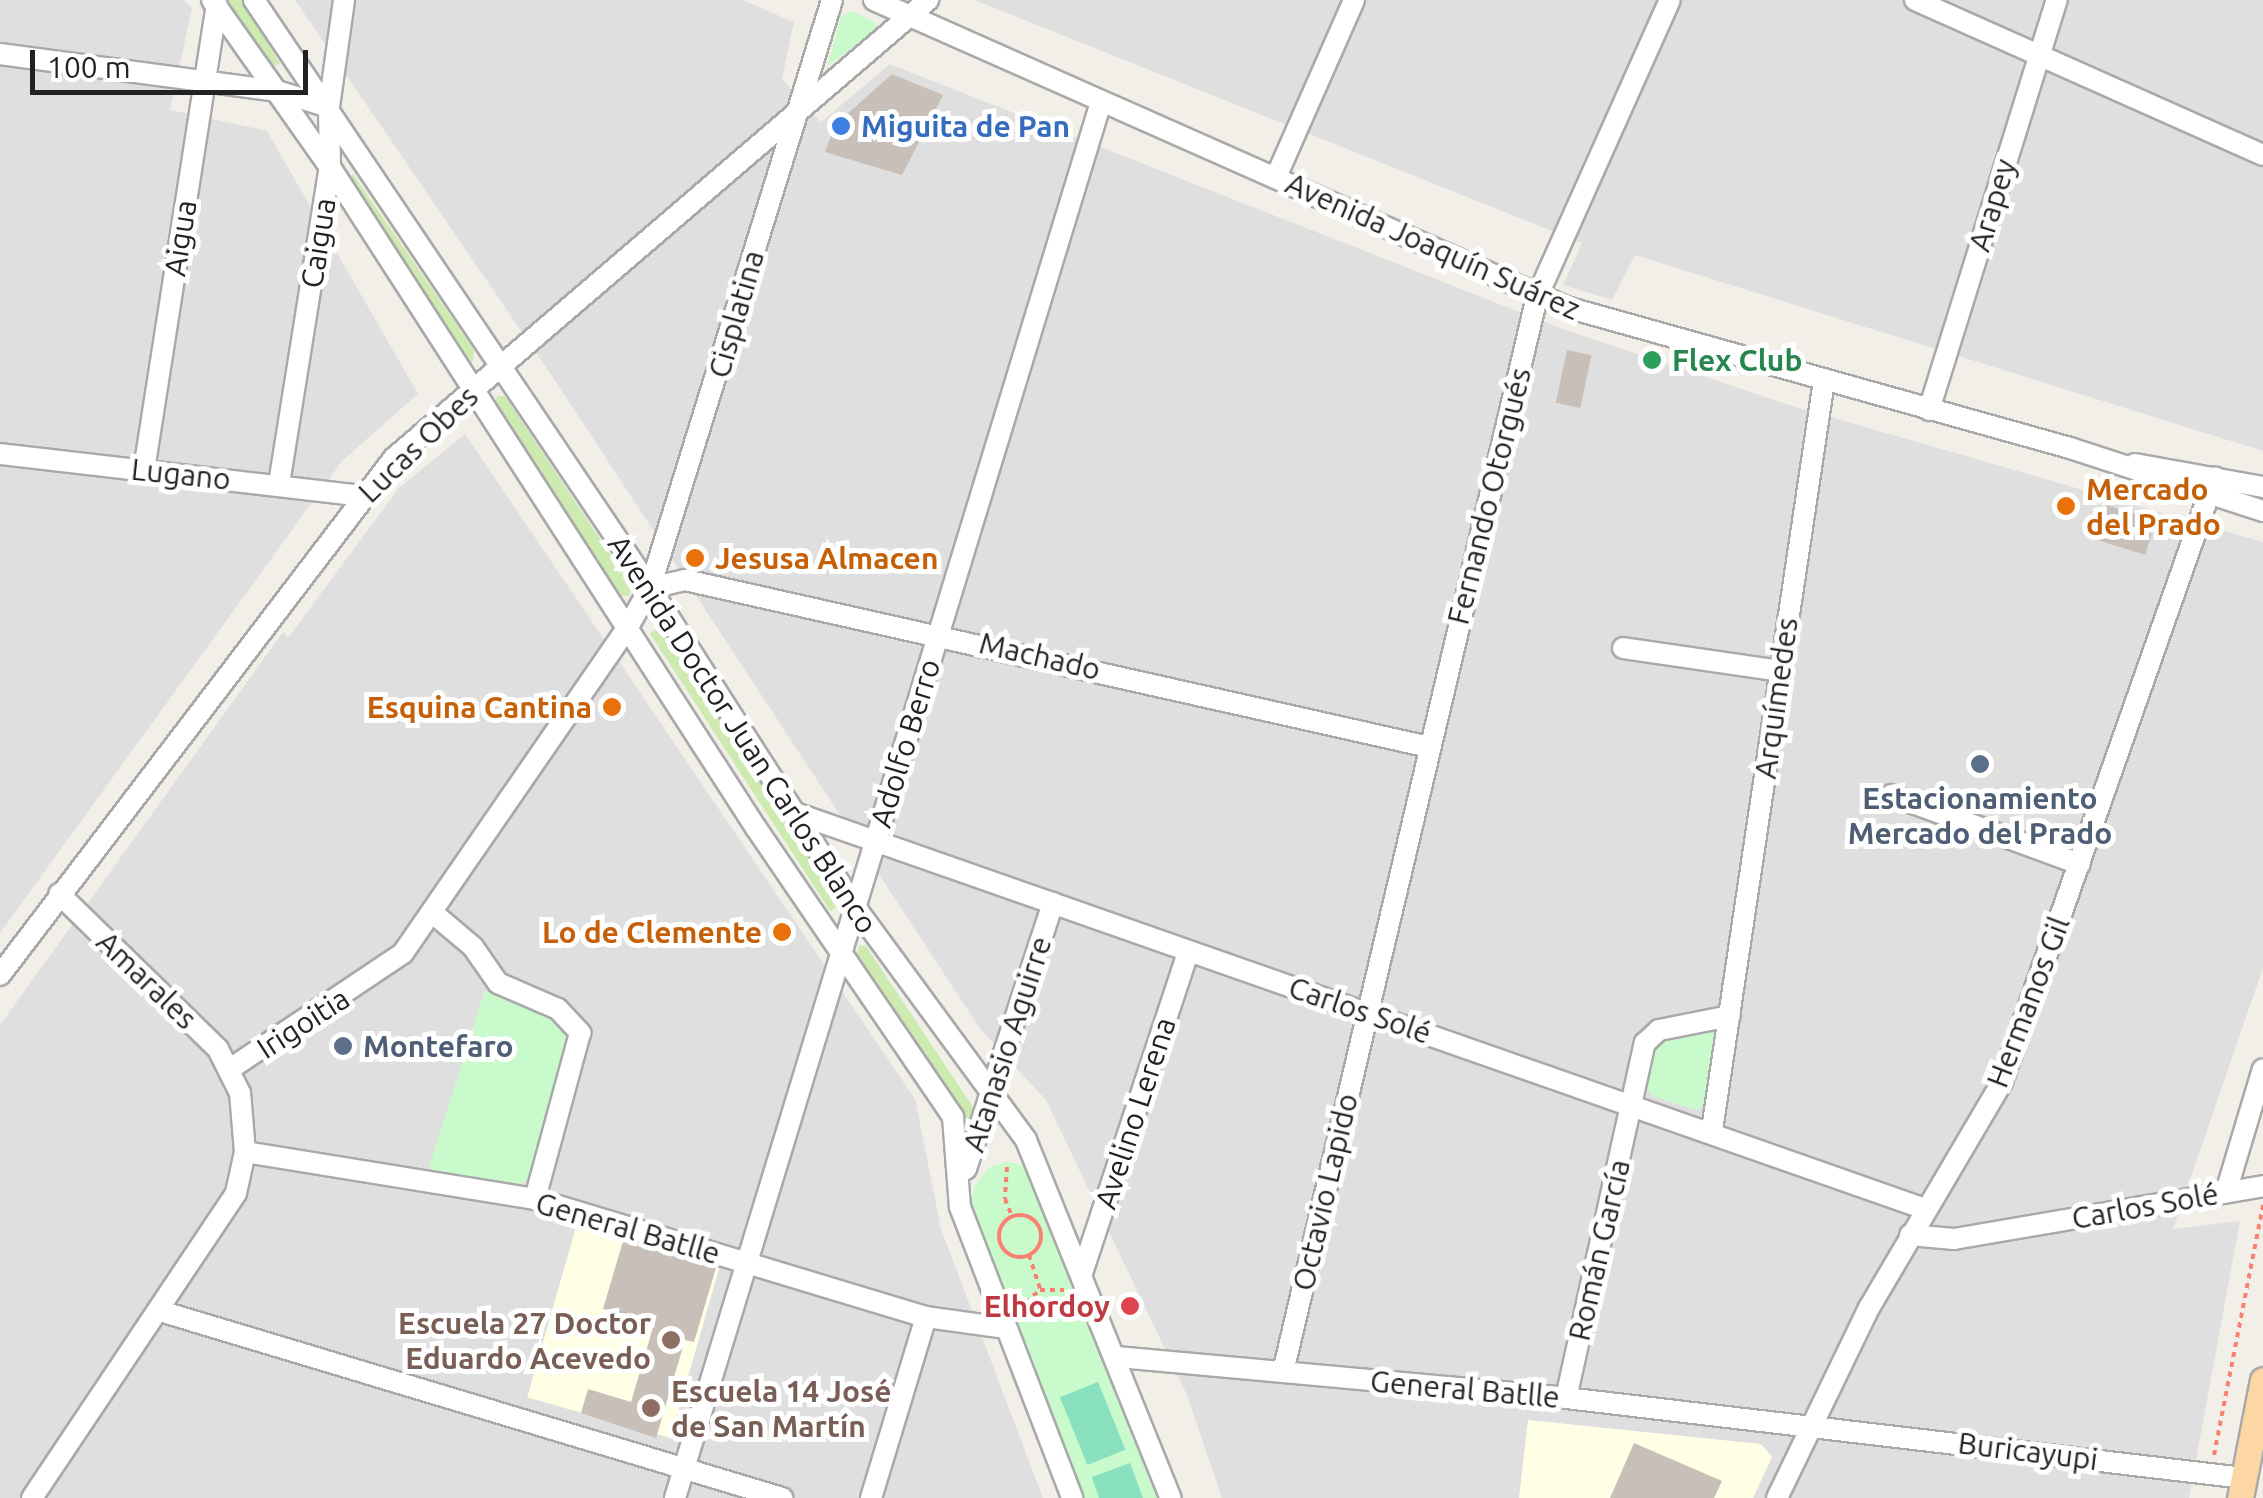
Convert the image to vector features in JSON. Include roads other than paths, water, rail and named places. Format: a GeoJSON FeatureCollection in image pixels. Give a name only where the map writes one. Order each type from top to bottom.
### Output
{"type":"FeatureCollection","features":[{"type":"Feature","properties":{"kind":"main road"},"geometry":{"type":"LineString","coordinates":[[2242,1488],[2263,1380]]}},
{"type":"Feature","properties":{"kind":"street","name":"Avenida Doctor Juan Carlos Blanco"},"geometry":{"type":"LineString","coordinates":[[254,0],[650,588],[855,907],[1042,1170],[1171,1498]]}},
{"type":"Feature","properties":{"kind":"street","name":"Caigua"},"geometry":{"type":"LineString","coordinates":[[279,484],[330,168],[329,107],[344,0]]}},
{"type":"Feature","properties":{"kind":"street","name":"Cisplatina"},"geometry":{"type":"LineString","coordinates":[[630,625],[650,588],[734,326],[792,116],[832,0]]}},
{"type":"Feature","properties":{"kind":"street","name":"Avenida Joaquín Suárez"},"geometry":{"type":"LineString","coordinates":[[874,0],[1276,176],[1538,297],[2212,487],[2263,511]]}},
{"type":"Feature","properties":{"kind":"street","name":"Lucas Obes"},"geometry":{"type":"LineString","coordinates":[[0,974],[361,496],[470,392],[928,0]]}},
{"type":"Feature","properties":{"kind":"street"},"geometry":{"type":"LineString","coordinates":[[1276,176],[1354,0]]}},
{"type":"Feature","properties":{"kind":"street","name":"Fernando Otorgués"},"geometry":{"type":"LineString","coordinates":[[1367,1012],[1538,297],[1670,0]]}},
{"type":"Feature","properties":{"kind":"street"},"geometry":{"type":"LineString","coordinates":[[1915,0],[2263,156]]}},
{"type":"Feature","properties":{"kind":"street","name":"Arapey"},"geometry":{"type":"LineString","coordinates":[[1929,410],[2057,0]]}},
{"type":"Feature","properties":{"kind":"street","name":"Avenida Doctor Juan Carlos Blanco"},"geometry":{"type":"LineString","coordinates":[[214,3],[330,168],[470,392],[630,625],[841,954],[953,1117],[960,1207],[1072,1498]]}},
{"type":"Feature","properties":{"kind":"street","name":"Aigua"},"geometry":{"type":"LineString","coordinates":[[144,470],[214,3]]}},
{"type":"Feature","properties":{"kind":"street"},"geometry":{"type":"LineString","coordinates":[[0,54],[277,91],[329,107]]}},
{"type":"Feature","properties":{"kind":"street","name":"Adolfo Berro"},"geometry":{"type":"LineString","coordinates":[[675,1498],[1101,102]]}},
{"type":"Feature","properties":{"kind":"street","name":"Arquímedes"},"geometry":{"type":"LineString","coordinates":[[1712,1130],[1824,380]]}},
{"type":"Feature","properties":{"kind":"street","name":"Lugano"},"geometry":{"type":"LineString","coordinates":[[0,454],[361,496]]}},
{"type":"Feature","properties":{"kind":"street","name":"Avenida Joaquín Suárez"},"geometry":{"type":"LineString","coordinates":[[2212,487],[2263,487]]}},
{"type":"Feature","properties":{"kind":"street","name":"Hermanos Gil"},"geometry":{"type":"LineString","coordinates":[[1777,1498],[1924,1209],[2002,1082],[2212,487]]}},
{"type":"Feature","properties":{"kind":"street","name":"Machado"},"geometry":{"type":"LineString","coordinates":[[650,588],[685,580],[939,632],[1429,747]]}},
{"type":"Feature","properties":{"kind":"street","name":"Irigoitia"},"geometry":{"type":"LineString","coordinates":[[32,1498],[236,1193],[246,1152],[246,1122],[230,1069],[386,968],[434,914],[630,625]]}},
{"type":"Feature","properties":{"kind":"street"},"geometry":{"type":"LineString","coordinates":[[1623,648],[1780,671]]}},
{"type":"Feature","properties":{"kind":"street"},"geometry":{"type":"LineString","coordinates":[[1892,794],[2080,864]]}},
{"type":"Feature","properties":{"kind":"street","name":"Carlos Solé"},"geometry":{"type":"LineString","coordinates":[[796,813],[1188,952],[1712,1130],[1924,1209]]}},
{"type":"Feature","properties":{"kind":"street","name":"Amarales"},"geometry":{"type":"LineString","coordinates":[[59,894],[230,1069]]}},
{"type":"Feature","properties":{"kind":"street","name":"Atanasio Aguirre"},"geometry":{"type":"LineString","coordinates":[[960,1186],[1054,903]]}},
{"type":"Feature","properties":{"kind":"street"},"geometry":{"type":"LineString","coordinates":[[434,914],[474,947],[498,983],[558,1009],[580,1033],[534,1199]]}},
{"type":"Feature","properties":{"kind":"street","name":"Avelino Lerena"},"geometry":{"type":"LineString","coordinates":[[1082,1273],[1188,952]]}},
{"type":"Feature","properties":{"kind":"street","name":"Octavio Lapido"},"geometry":{"type":"LineString","coordinates":[[1283,1372],[1367,1012]]}},
{"type":"Feature","properties":{"kind":"street"},"geometry":{"type":"LineString","coordinates":[[1632,1103],[1648,1037],[1730,1016]]}},
{"type":"Feature","properties":{"kind":"street"},"geometry":{"type":"LineString","coordinates":[[2226,1192],[2263,1069]]}},
{"type":"Feature","properties":{"kind":"street","name":"Román García"},"geometry":{"type":"LineString","coordinates":[[1566,1398],[1632,1103]]}},
{"type":"Feature","properties":{"kind":"street","name":"General Batlle"},"geometry":{"type":"LineString","coordinates":[[246,1152],[534,1199],[926,1318],[1005,1328]]}},
{"type":"Feature","properties":{"kind":"street","name":"Carlos Solé"},"geometry":{"type":"LineString","coordinates":[[1910,1236],[1954,1239],[2263,1186]]}},
{"type":"Feature","properties":{"kind":"street"},"geometry":{"type":"LineString","coordinates":[[160,1311],[782,1498]]}},
{"type":"Feature","properties":{"kind":"street"},"geometry":{"type":"LineString","coordinates":[[871,1498],[926,1318]]}},
{"type":"Feature","properties":{"kind":"street","name":"General Batlle"},"geometry":{"type":"LineString","coordinates":[[1118,1357],[1811,1425]]}},
{"type":"Feature","properties":{"kind":"street","name":"Buricayupi"},"geometry":{"type":"LineString","coordinates":[[1811,1425],[2212,1473],[2242,1488]]}},
{"type":"Feature","properties":{"kind":"place","name":"Miguita de Pan"},"geometry":{"type":"Point","coordinates":[841,126]}},
{"type":"Feature","properties":{"kind":"place","name":"Flex Club"},"geometry":{"type":"Point","coordinates":[1652,360]}},
{"type":"Feature","properties":{"kind":"place","name":"Mercado del Prado"},"geometry":{"type":"Point","coordinates":[2066,506]}},
{"type":"Feature","properties":{"kind":"place","name":"Jesusa Almacen"},"geometry":{"type":"Point","coordinates":[695,558]}},
{"type":"Feature","properties":{"kind":"place","name":"Esquina Cantina"},"geometry":{"type":"Point","coordinates":[612,707]}},
{"type":"Feature","properties":{"kind":"place","name":"Estacionamiento Mercado del Prado"},"geometry":{"type":"Point","coordinates":[1980,764]}},
{"type":"Feature","properties":{"kind":"place","name":"Lo de Clemente"},"geometry":{"type":"Point","coordinates":[782,932]}},
{"type":"Feature","properties":{"kind":"place","name":"Montefaro"},"geometry":{"type":"Point","coordinates":[343,1046]}},
{"type":"Feature","properties":{"kind":"place","name":"Elhordoy"},"geometry":{"type":"Point","coordinates":[1130,1306]}},
{"type":"Feature","properties":{"kind":"place","name":"Escuela 27 Doctor Eduardo Acevedo"},"geometry":{"type":"Point","coordinates":[671,1340]}},
{"type":"Feature","properties":{"kind":"place","name":"Escuela 14 José de San Martín"},"geometry":{"type":"Point","coordinates":[651,1408]}}]}
